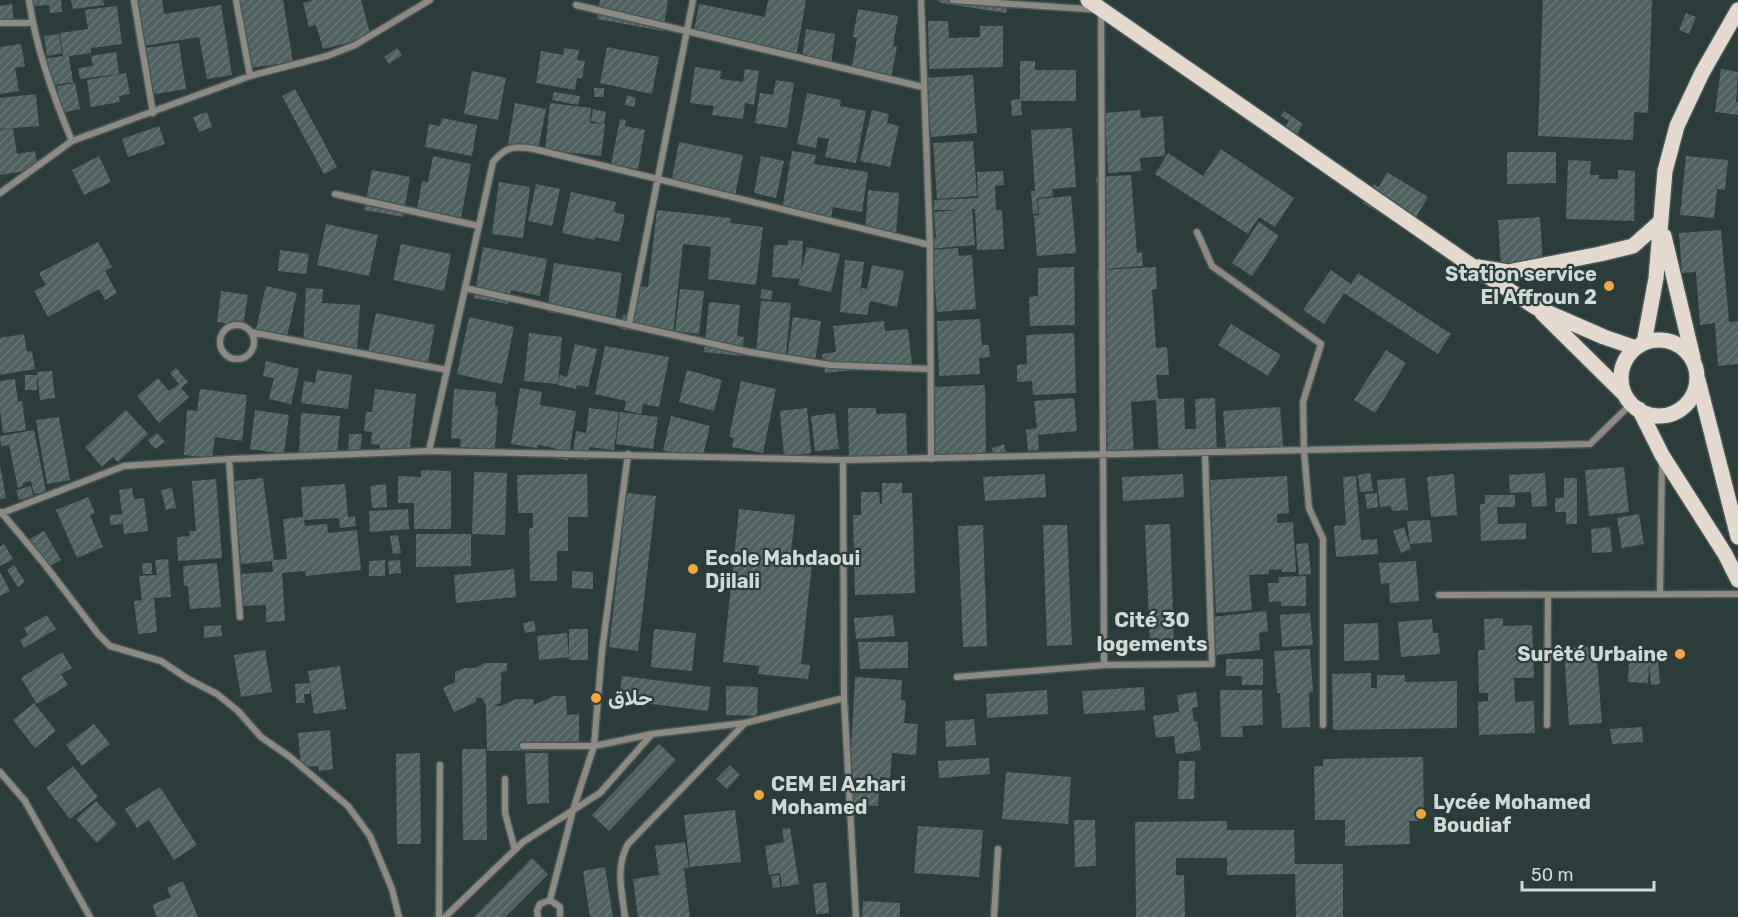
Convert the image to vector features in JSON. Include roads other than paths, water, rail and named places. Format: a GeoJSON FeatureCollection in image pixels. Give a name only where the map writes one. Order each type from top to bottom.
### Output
{"type":"FeatureCollection","features":[{"type":"Feature","properties":{"kind":"main road"},"geometry":{"type":"LineString","coordinates":[[1088,0],[1472,266],[1536,307],[1604,337],[1640,346],[1663,340],[1679,345],[1696,369],[1694,394],[1683,408],[1667,415],[1648,414],[1632,403],[1536,307]]}},
{"type":"Feature","properties":{"kind":"main road"},"geometry":{"type":"LineString","coordinates":[[1738,10],[1702,73],[1677,126],[1665,171],[1656,278],[1640,346],[1623,365],[1622,382],[1662,455],[1725,554],[1738,580]]}},
{"type":"Feature","properties":{"kind":"main road"},"geometry":{"type":"LineString","coordinates":[[1472,266],[1508,272],[1634,246],[1661,221]]}},
{"type":"Feature","properties":{"kind":"main road"},"geometry":{"type":"LineString","coordinates":[[1661,221],[1738,537]]}},
{"type":"Feature","properties":{"kind":"street"},"geometry":{"type":"LineString","coordinates":[[29,0],[32,23],[60,112],[72,141]]}},
{"type":"Feature","properties":{"kind":"street"},"geometry":{"type":"LineString","coordinates":[[134,0],[153,113]]}},
{"type":"Feature","properties":{"kind":"street"},"geometry":{"type":"LineString","coordinates":[[236,0],[250,76]]}},
{"type":"Feature","properties":{"kind":"street"},"geometry":{"type":"LineString","coordinates":[[0,194],[72,141],[250,76],[327,56],[354,45],[430,0]]}},
{"type":"Feature","properties":{"kind":"street"},"geometry":{"type":"LineString","coordinates":[[629,325],[693,0]]}},
{"type":"Feature","properties":{"kind":"street"},"geometry":{"type":"LineString","coordinates":[[921,0],[930,245],[931,459]]}},
{"type":"Feature","properties":{"kind":"street"},"geometry":{"type":"LineString","coordinates":[[952,0],[1101,10],[1104,665]]}},
{"type":"Feature","properties":{"kind":"street"},"geometry":{"type":"LineString","coordinates":[[576,5],[923,87]]}},
{"type":"Feature","properties":{"kind":"street"},"geometry":{"type":"LineString","coordinates":[[0,23],[32,23]]}},
{"type":"Feature","properties":{"kind":"street"},"geometry":{"type":"LineString","coordinates":[[429,451],[493,162],[502,151],[516,146],[658,178],[930,245]]}},
{"type":"Feature","properties":{"kind":"street"},"geometry":{"type":"LineString","coordinates":[[335,194],[479,226]]}},
{"type":"Feature","properties":{"kind":"street"},"geometry":{"type":"LineString","coordinates":[[1197,232],[1212,266],[1321,344],[1303,402],[1308,508],[1323,539],[1323,725]]}},
{"type":"Feature","properties":{"kind":"street"},"geometry":{"type":"LineString","coordinates":[[465,288],[749,352],[830,365],[929,369]]}},
{"type":"Feature","properties":{"kind":"street"},"geometry":{"type":"LineString","coordinates":[[251,332],[254,337],[254,348],[247,357],[236,360],[222,352],[221,335],[230,326],[242,326],[251,332],[447,370]]}},
{"type":"Feature","properties":{"kind":"street"},"geometry":{"type":"LineString","coordinates":[[399,917],[392,889],[370,836],[348,806],[290,757],[261,737],[238,711],[217,694],[188,679],[161,661],[110,646],[1,512],[124,466],[229,459],[429,451],[843,460],[1590,444],[1632,403]]}},
{"type":"Feature","properties":{"kind":"street"},"geometry":{"type":"LineString","coordinates":[[957,677],[1104,665],[1212,664],[1205,453]]}},
{"type":"Feature","properties":{"kind":"street"},"geometry":{"type":"LineString","coordinates":[[550,900],[573,810],[594,746],[602,651],[628,454]]}},
{"type":"Feature","properties":{"kind":"street"},"geometry":{"type":"LineString","coordinates":[[1660,594],[1662,455]]}},
{"type":"Feature","properties":{"kind":"street"},"geometry":{"type":"LineString","coordinates":[[229,459],[240,617]]}},
{"type":"Feature","properties":{"kind":"street"},"geometry":{"type":"LineString","coordinates":[[843,460],[844,698],[856,917]]}},
{"type":"Feature","properties":{"kind":"street"},"geometry":{"type":"LineString","coordinates":[[1439,595],[1738,594]]}},
{"type":"Feature","properties":{"kind":"street"},"geometry":{"type":"LineString","coordinates":[[1547,725],[1548,595]]}},
{"type":"Feature","properties":{"kind":"street"},"geometry":{"type":"LineString","coordinates":[[523,746],[594,746],[652,734],[746,723],[844,698]]}},
{"type":"Feature","properties":{"kind":"street"},"geometry":{"type":"LineString","coordinates":[[625,917],[619,874],[622,855],[628,844],[746,723]]}},
{"type":"Feature","properties":{"kind":"street"},"geometry":{"type":"LineString","coordinates":[[445,917],[523,842],[600,793],[652,734]]}},
{"type":"Feature","properties":{"kind":"street"},"geometry":{"type":"LineString","coordinates":[[439,917],[440,765]]}},
{"type":"Feature","properties":{"kind":"street"},"geometry":{"type":"LineString","coordinates":[[0,772],[25,801],[90,917]]}},
{"type":"Feature","properties":{"kind":"street"},"geometry":{"type":"LineString","coordinates":[[505,779],[504,813],[515,850]]}},
{"type":"Feature","properties":{"kind":"street"},"geometry":{"type":"LineString","coordinates":[[994,917],[998,849]]}},
{"type":"Feature","properties":{"kind":"street"},"geometry":{"type":"LineString","coordinates":[[538,917],[537,911],[540,904],[550,900]]}},
{"type":"Feature","properties":{"kind":"street"},"geometry":{"type":"LineString","coordinates":[[550,900],[560,907],[560,917]]}},
{"type":"Feature","properties":{"kind":"place","name":"Station service El Affroun 2"},"geometry":{"type":"Point","coordinates":[1609,286]}},
{"type":"Feature","properties":{"kind":"place","name":"Ecole Mahdaoui Djilali"},"geometry":{"type":"Point","coordinates":[693,569]}},
{"type":"Feature","properties":{"kind":"place","name":"Surêté Urbaine"},"geometry":{"type":"Point","coordinates":[1680,654]}},
{"type":"Feature","properties":{"kind":"place","name":"حلاق"},"geometry":{"type":"Point","coordinates":[596,698]}},
{"type":"Feature","properties":{"kind":"place","name":"CEM El Azhari Mohamed"},"geometry":{"type":"Point","coordinates":[759,795]}},
{"type":"Feature","properties":{"kind":"place","name":"Lycée Mohamed Boudiaf"},"geometry":{"type":"Point","coordinates":[1421,814]}},
{"type":"Feature","properties":{"kind":"district","name":"Cité 30 logements"},"geometry":{"type":"Point","coordinates":[1152,631]}}]}
